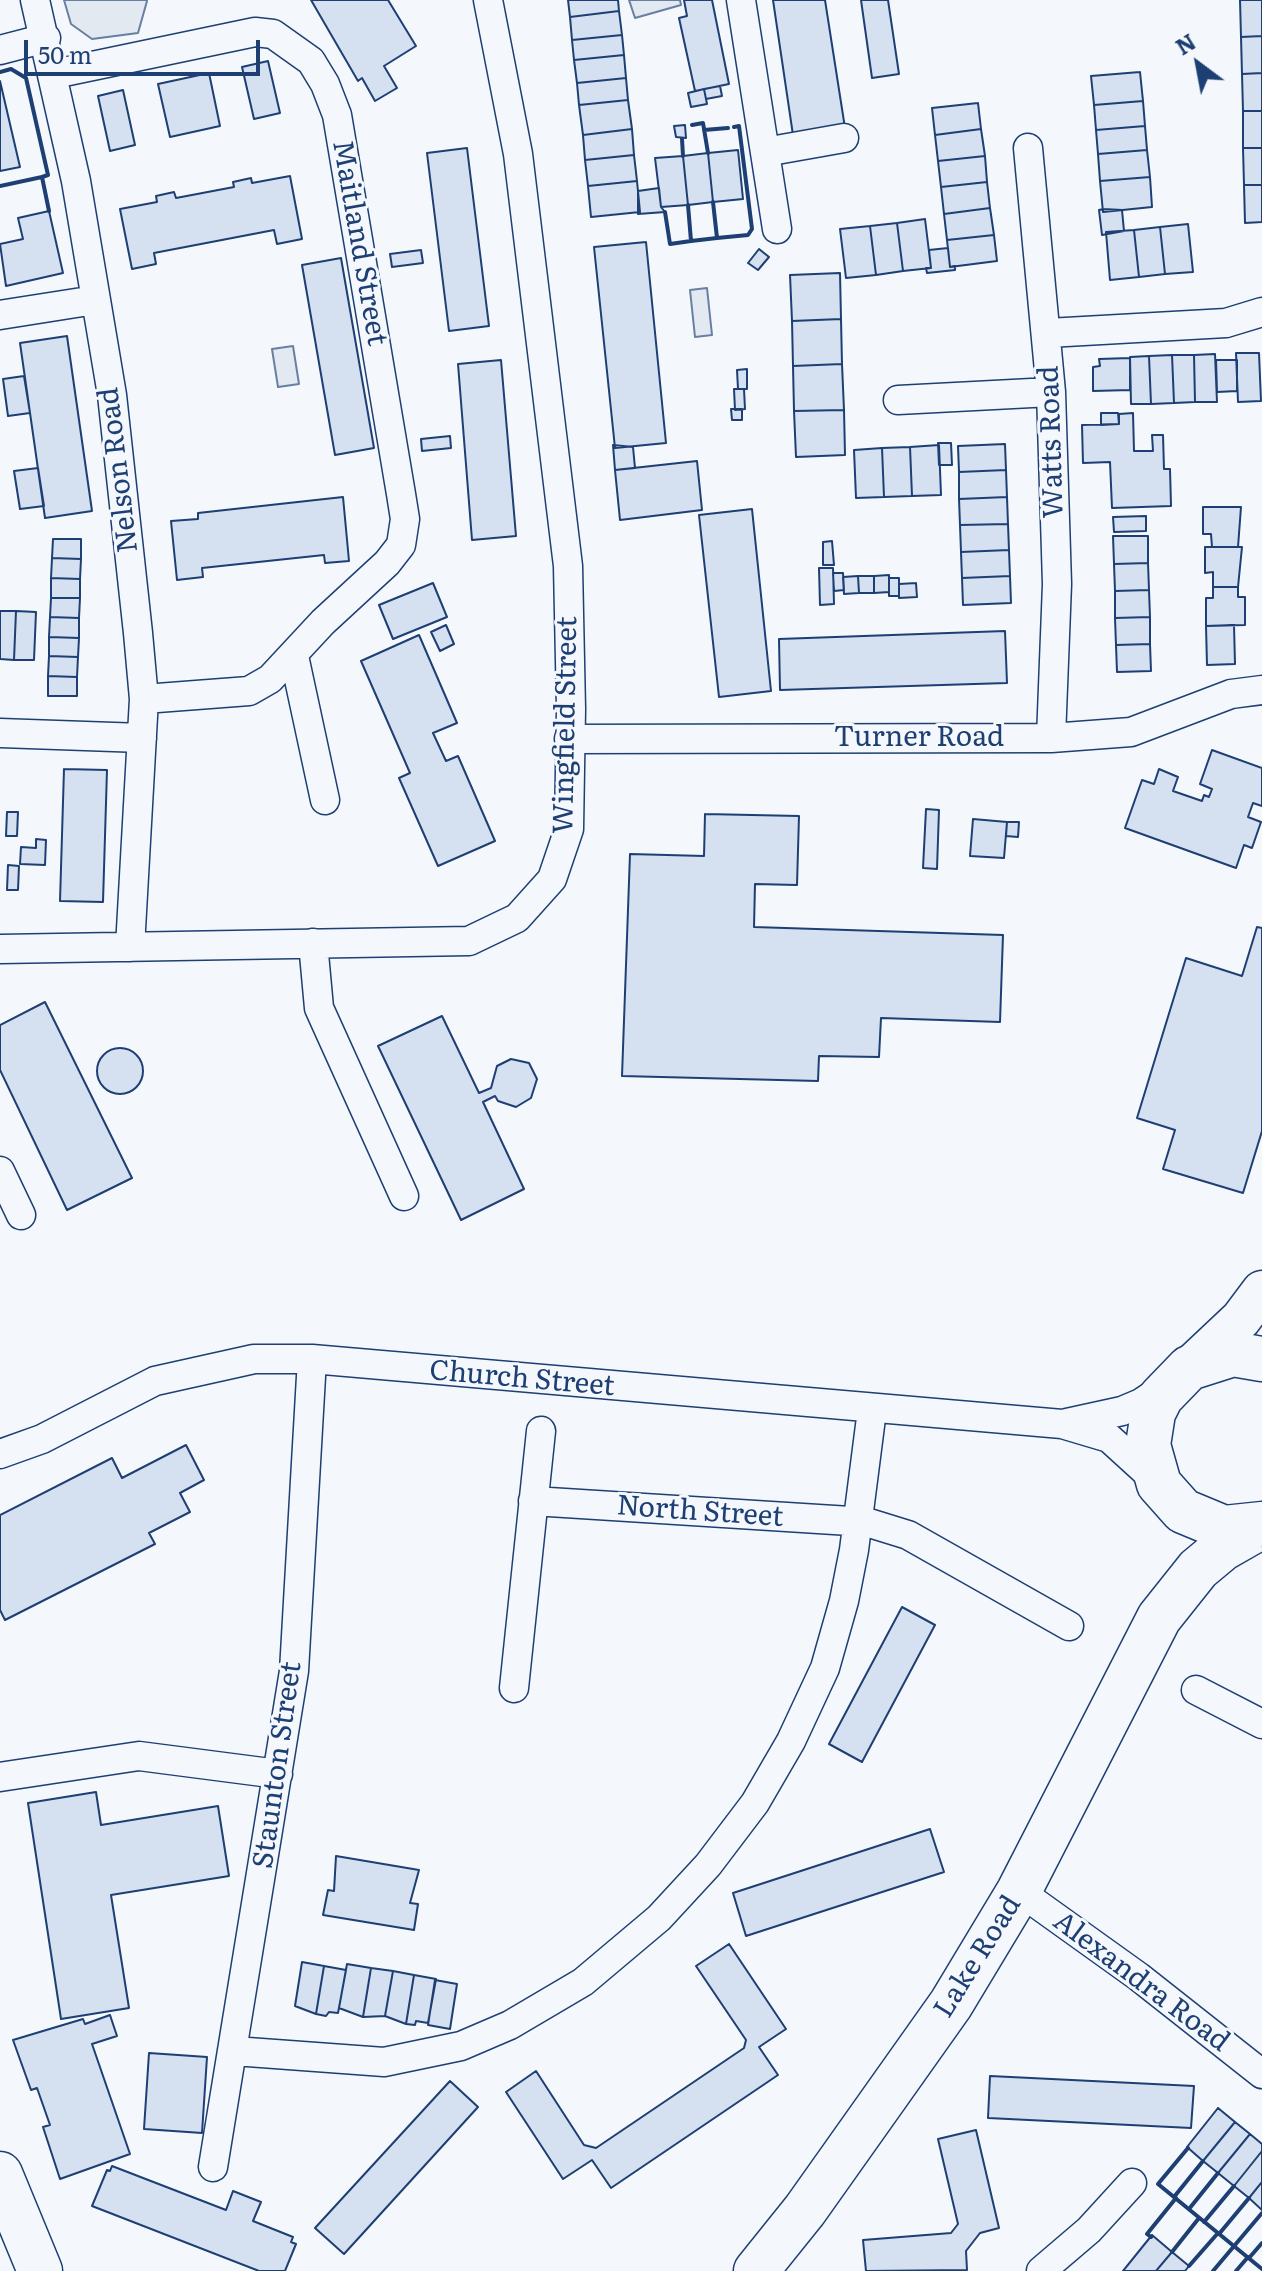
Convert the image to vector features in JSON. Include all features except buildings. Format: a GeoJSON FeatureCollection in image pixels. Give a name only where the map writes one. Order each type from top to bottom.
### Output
{"type":"FeatureCollection","features":[{"type":"Feature","properties":{"kind":"main road"},"geometry":{"type":"LineString","coordinates":[[1181,1375],[1241,1319],[1262,1291]]}},
{"type":"Feature","properties":{"kind":"main road"},"geometry":{"type":"LineString","coordinates":[[1181,1375],[1204,1361],[1233,1354],[1262,1359]]}},
{"type":"Feature","properties":{"kind":"main road","name":"Lake Road"},"geometry":{"type":"LineString","coordinates":[[1159,1618],[1174,1561],[1174,1534],[1162,1489],[1150,1460],[1149,1428],[1161,1397],[1181,1375]]}},
{"type":"Feature","properties":{"kind":"main road"},"geometry":{"type":"LineString","coordinates":[[1162,1489],[1183,1511],[1211,1525],[1239,1529],[1262,1525]]}},
{"type":"Feature","properties":{"kind":"main road","name":"Lake Road"},"geometry":{"type":"LineString","coordinates":[[756,2271],[805,2210],[951,2004],[1019,1891],[1159,1618],[1198,1569],[1222,1549],[1262,1525]]}},
{"type":"Feature","properties":{"kind":"main road"},"geometry":{"type":"LineString","coordinates":[[0,2174],[40,2271]]}},
{"type":"Feature","properties":{"kind":"street","name":"Nelson Road"},"geometry":{"type":"LineString","coordinates":[[35,0],[76,181],[112,395],[144,699],[130,947]]}},
{"type":"Feature","properties":{"kind":"street","name":"Wingfield Street"},"geometry":{"type":"LineString","coordinates":[[0,949],[469,941],[517,918],[552,879],[569,829],[571,709],[568,566],[518,154],[488,0]]}},
{"type":"Feature","properties":{"kind":"street"},"geometry":{"type":"LineString","coordinates":[[741,0],[777,229]]}},
{"type":"Feature","properties":{"kind":"street","name":"Maitland Street"},"geometry":{"type":"LineString","coordinates":[[54,74],[255,32],[273,34],[293,45],[311,61],[325,84],[337,115],[405,519],[401,545],[387,563],[323,622],[270,679],[249,691],[144,699]]}},
{"type":"Feature","properties":{"kind":"street"},"geometry":{"type":"LineString","coordinates":[[0,50],[46,38]]}},
{"type":"Feature","properties":{"kind":"street"},"geometry":{"type":"LineString","coordinates":[[765,152],[844,138]]}},
{"type":"Feature","properties":{"kind":"street","name":"Watts Road"},"geometry":{"type":"LineString","coordinates":[[1028,148],[1048,333],[1051,392],[1057,584],[1051,738]]}},
{"type":"Feature","properties":{"kind":"street"},"geometry":{"type":"LineString","coordinates":[[0,315],[95,300]]}},
{"type":"Feature","properties":{"kind":"street"},"geometry":{"type":"LineString","coordinates":[[1048,333],[1226,323],[1262,312]]}},
{"type":"Feature","properties":{"kind":"street"},"geometry":{"type":"LineString","coordinates":[[898,400],[1051,392]]}},
{"type":"Feature","properties":{"kind":"street"},"geometry":{"type":"LineString","coordinates":[[294,656],[325,800]]}},
{"type":"Feature","properties":{"kind":"street","name":"Turner Road"},"geometry":{"type":"LineString","coordinates":[[569,739],[1051,738],[1131,732],[1231,694],[1262,690]]}},
{"type":"Feature","properties":{"kind":"street"},"geometry":{"type":"LineString","coordinates":[[0,733],[142,738]]}},
{"type":"Feature","properties":{"kind":"street"},"geometry":{"type":"LineString","coordinates":[[313,943],[319,1008],[404,1196]]}},
{"type":"Feature","properties":{"kind":"street"},"geometry":{"type":"LineString","coordinates":[[0,1171],[21,1215]]}},
{"type":"Feature","properties":{"kind":"street","name":"Church Street"},"geometry":{"type":"LineString","coordinates":[[0,1454],[42,1439],[155,1381],[254,1359],[312,1359],[872,1410],[1062,1424],[1109,1438],[1162,1489]]}},
{"type":"Feature","properties":{"kind":"street","name":"Staunton Street"},"geometry":{"type":"LineString","coordinates":[[213,2167],[294,1671],[312,1359]]}},
{"type":"Feature","properties":{"kind":"street","name":"Church Street"},"geometry":{"type":"LineString","coordinates":[[1062,1424],[1141,1403],[1181,1375]]}},
{"type":"Feature","properties":{"kind":"street"},"geometry":{"type":"LineString","coordinates":[[234,2051],[359,2062],[406,2060],[487,2035],[583,1982],[684,1892],[734,1833],[791,1741],[825,1668],[838,1628],[862,1522],[872,1410]]}},
{"type":"Feature","properties":{"kind":"street"},"geometry":{"type":"LineString","coordinates":[[514,1688],[541,1431]]}},
{"type":"Feature","properties":{"kind":"street","name":"North Street"},"geometry":{"type":"LineString","coordinates":[[533,1501],[862,1522],[908,1535],[1069,1626]]}},
{"type":"Feature","properties":{"kind":"street"},"geometry":{"type":"LineString","coordinates":[[1196,1690],[1262,1724]]}},
{"type":"Feature","properties":{"kind":"street"},"geometry":{"type":"LineString","coordinates":[[0,1777],[139,1756],[278,1774]]}},
{"type":"Feature","properties":{"kind":"street","name":"Alexandra Road"},"geometry":{"type":"LineString","coordinates":[[1019,1891],[1139,1977],[1262,2074]]}},
{"type":"Feature","properties":{"kind":"street"},"geometry":{"type":"LineString","coordinates":[[1041,2271],[1089,2230],[1132,2183]]}},
{"type":"Feature","properties":{"kind":"shaded area"},"geometry":{"type":"Polygon","coordinates":[[[64,0],[147,1],[138,33],[92,39],[71,24],[64,0]]]}},
{"type":"Feature","properties":{"kind":"shaded area"},"geometry":{"type":"Polygon","coordinates":[[[629,0],[680,0],[681,5],[635,18],[629,0]]]}},
{"type":"Feature","properties":{"kind":"shaded area"},"geometry":{"type":"Polygon","coordinates":[[[707,288],[712,335],[695,337],[690,290],[707,288]]]}},
{"type":"Feature","properties":{"kind":"shaded area"},"geometry":{"type":"Polygon","coordinates":[[[293,346],[299,384],[278,387],[272,349],[293,346]]]}},
{"type":"Feature","properties":{"kind":"wall"},"geometry":{"type":"LineString","coordinates":[[0,72],[11,69],[26,78],[48,175],[42,177]]}},
{"type":"Feature","properties":{"kind":"wall"},"geometry":{"type":"LineString","coordinates":[[692,125],[703,123],[708,153]]}},
{"type":"Feature","properties":{"kind":"wall"},"geometry":{"type":"LineString","coordinates":[[717,238],[748,235],[752,229],[739,126],[734,127]]}},
{"type":"Feature","properties":{"kind":"wall"},"geometry":{"type":"LineString","coordinates":[[704,130],[728,128]]}},
{"type":"Feature","properties":{"kind":"wall"},"geometry":{"type":"LineString","coordinates":[[682,139],[683,156]]}},
{"type":"Feature","properties":{"kind":"wall"},"geometry":{"type":"LineString","coordinates":[[0,186],[42,177],[49,211]]}},
{"type":"Feature","properties":{"kind":"wall"},"geometry":{"type":"LineString","coordinates":[[691,241],[717,238],[713,202]]}},
{"type":"Feature","properties":{"kind":"wall"},"geometry":{"type":"LineString","coordinates":[[665,212],[670,244],[691,241],[688,205]]}},
{"type":"Feature","properties":{"kind":"wall"},"geometry":{"type":"LineString","coordinates":[[1188,2148],[1158,2184],[1262,2269]]}},
{"type":"Feature","properties":{"kind":"wall"},"geometry":{"type":"LineString","coordinates":[[1174,2197],[1203,2161]]}},
{"type":"Feature","properties":{"kind":"wall"},"geometry":{"type":"LineString","coordinates":[[1189,2209],[1218,2173]]}},
{"type":"Feature","properties":{"kind":"wall"},"geometry":{"type":"LineString","coordinates":[[1204,2222],[1234,2186]]}},
{"type":"Feature","properties":{"kind":"wall"},"geometry":{"type":"LineString","coordinates":[[1151,2237],[1147,2234],[1176,2198]]}},
{"type":"Feature","properties":{"kind":"wall"},"geometry":{"type":"LineString","coordinates":[[1219,2234],[1249,2198]]}},
{"type":"Feature","properties":{"kind":"wall"},"geometry":{"type":"LineString","coordinates":[[1213,2271],[1262,2213]]}},
{"type":"Feature","properties":{"kind":"wall"},"geometry":{"type":"LineString","coordinates":[[1172,2252],[1199,2218]]}},
{"type":"Feature","properties":{"kind":"wall"},"geometry":{"type":"LineString","coordinates":[[1189,2266],[1218,2233]]}},
{"type":"Feature","properties":{"kind":"wall"},"geometry":{"type":"LineString","coordinates":[[1249,2258],[1262,2243]]}},
{"type":"Feature","properties":{"kind":"wall"},"geometry":{"type":"LineString","coordinates":[[1236,2271],[1248,2257]]}}]}
